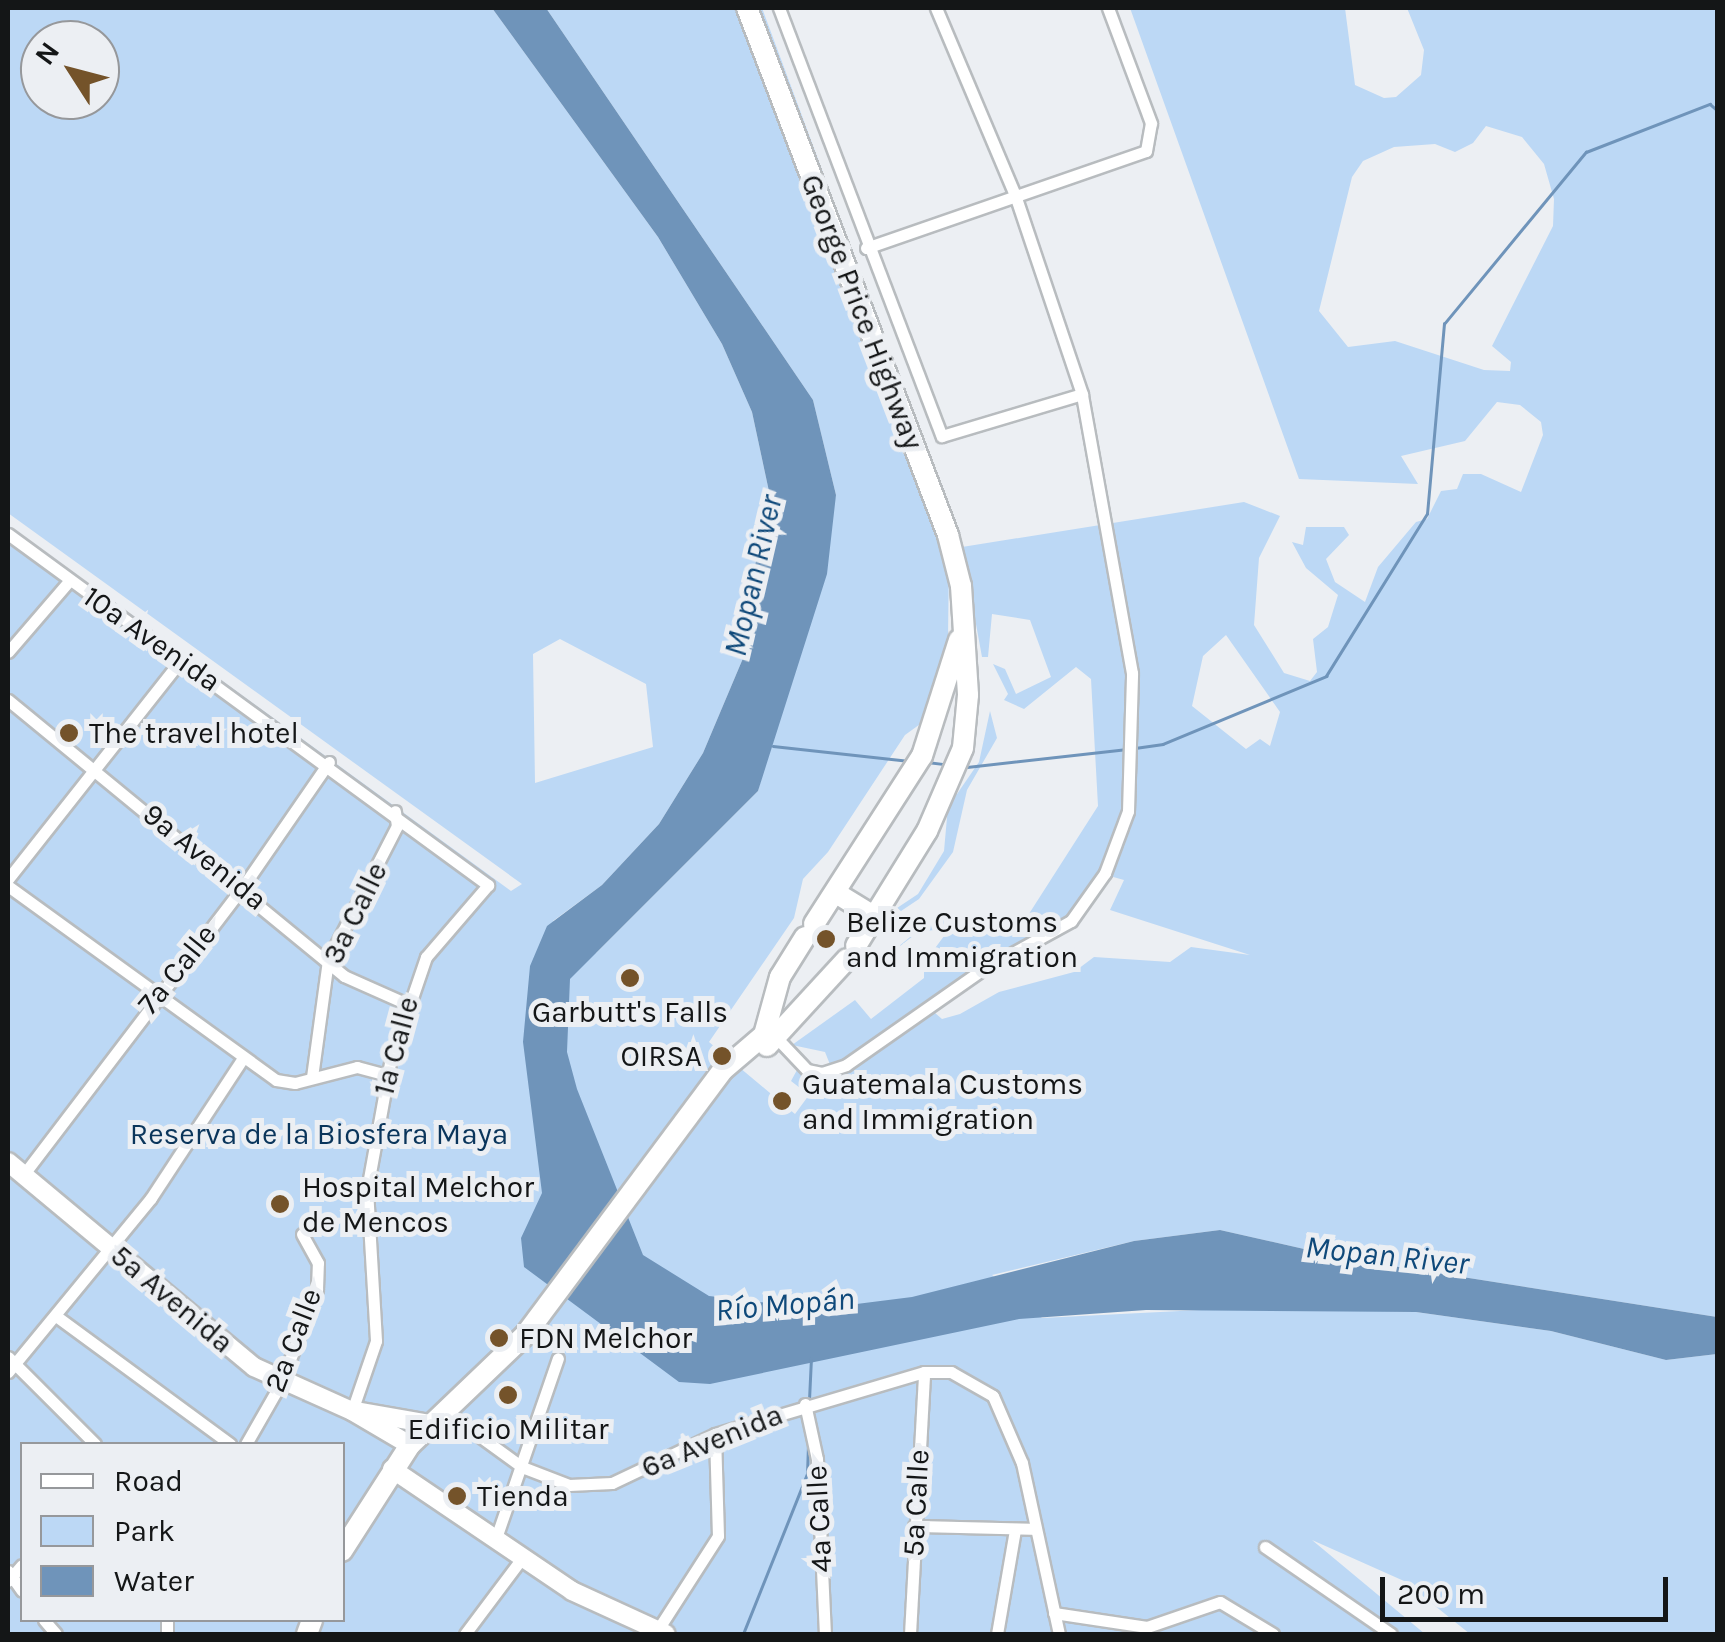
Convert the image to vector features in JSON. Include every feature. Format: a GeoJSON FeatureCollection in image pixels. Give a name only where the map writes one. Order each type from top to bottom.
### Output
{"type":"FeatureCollection","features":[{"type":"Feature","properties":{"kind":"highway","name":"George Price Highway"},"geometry":{"type":"LineString","coordinates":[[345,1547],[410,1446],[545,1310],[658,1154],[714,1086],[852,952],[927,831],[962,748],[968,694],[962,619],[948,535],[748,8]]}},
{"type":"Feature","properties":{"kind":"highway","name":"George Price Highway"},"geometry":{"type":"LineString","coordinates":[[772,1032],[780,977],[922,756],[945,698],[962,619]]}},
{"type":"Feature","properties":{"kind":"highway"},"geometry":{"type":"LineString","coordinates":[[836,892],[875,917]]}},
{"type":"Feature","properties":{"kind":"street"},"geometry":{"type":"LineString","coordinates":[[779,8],[866,248],[942,436],[1082,394]]}},
{"type":"Feature","properties":{"kind":"street"},"geometry":{"type":"LineString","coordinates":[[772,1032],[808,1070],[834,1071],[980,971],[1055,934],[1105,873],[1128,812],[1132,672],[1082,394],[1015,196],[938,13],[927,8]]}},
{"type":"Feature","properties":{"kind":"street"},"geometry":{"type":"LineString","coordinates":[[866,248],[1150,144],[1151,123],[1108,8]]}},
{"type":"Feature","properties":{"kind":"street","name":"10a Avenida"},"geometry":{"type":"LineString","coordinates":[[8,534],[68,581],[396,811],[488,884]]}},
{"type":"Feature","properties":{"kind":"street"},"geometry":{"type":"LineString","coordinates":[[8,652],[68,581]]}},
{"type":"Feature","properties":{"kind":"street"},"geometry":{"type":"LineString","coordinates":[[182,659],[8,882],[155,994],[284,1083],[357,1067],[387,1075]]}},
{"type":"Feature","properties":{"kind":"street","name":"9a Avenida"},"geometry":{"type":"LineString","coordinates":[[8,700],[356,982],[407,1004]]}},
{"type":"Feature","properties":{"kind":"street","name":"7a Calle"},"geometry":{"type":"LineString","coordinates":[[24,1174],[155,994],[242,888],[328,762]]}},
{"type":"Feature","properties":{"kind":"street","name":"3a Calle"},"geometry":{"type":"LineString","coordinates":[[312,1076],[328,960],[398,826],[396,811]]}},
{"type":"Feature","properties":{"kind":"street","name":"1a Calle"},"geometry":{"type":"LineString","coordinates":[[352,1411],[376,1341],[367,1189],[387,1075],[407,1004],[432,947],[488,884]]}},
{"type":"Feature","properties":{"kind":"street"},"geometry":{"type":"LineString","coordinates":[[93,1442],[10,1364],[112,1249],[243,1058]]}},
{"type":"Feature","properties":{"kind":"street","name":"5a Avenida"},"geometry":{"type":"LineString","coordinates":[[8,1162],[281,1383],[352,1411],[410,1446]]}},
{"type":"Feature","properties":{"kind":"street","name":"2a Calle"},"geometry":{"type":"LineString","coordinates":[[247,1442],[281,1383],[317,1290],[318,1263],[302,1234]]}},
{"type":"Feature","properties":{"kind":"street"},"geometry":{"type":"LineString","coordinates":[[56,1316],[227,1442]]}},
{"type":"Feature","properties":{"kind":"street"},"geometry":{"type":"LineString","coordinates":[[496,1538],[558,1358]]}},
{"type":"Feature","properties":{"kind":"street","name":"6a Avenida"},"geometry":{"type":"LineString","coordinates":[[436,1417],[522,1467],[570,1485],[612,1484],[715,1434],[924,1372],[951,1372],[993,1396],[1022,1463],[1035,1528]]}},
{"type":"Feature","properties":{"kind":"street","name":"5a Calle"},"geometry":{"type":"LineString","coordinates":[[910,1634],[924,1372]]}},
{"type":"Feature","properties":{"kind":"street","name":"4a Calle"},"geometry":{"type":"LineString","coordinates":[[806,1404],[817,1458],[826,1634]]}},
{"type":"Feature","properties":{"kind":"street","name":"5a Avenida"},"geometry":{"type":"LineString","coordinates":[[352,1411],[436,1417]]}},
{"type":"Feature","properties":{"kind":"street"},"geometry":{"type":"LineString","coordinates":[[392,1469],[522,1558],[662,1633],[718,1536],[715,1434]]}},
{"type":"Feature","properties":{"kind":"street"},"geometry":{"type":"LineString","coordinates":[[914,1526],[1035,1528],[1060,1634]]}},
{"type":"Feature","properties":{"kind":"street"},"geometry":{"type":"LineString","coordinates":[[997,1634],[1014,1530]]}},
{"type":"Feature","properties":{"kind":"street"},"geometry":{"type":"LineString","coordinates":[[1265,1547],[1391,1634]]}},
{"type":"Feature","properties":{"kind":"street"},"geometry":{"type":"LineString","coordinates":[[465,1634],[522,1558]]}},
{"type":"Feature","properties":{"kind":"street"},"geometry":{"type":"LineString","coordinates":[[1054,1612],[1146,1627],[1220,1602],[1273,1634]]}},
{"type":"Feature","properties":{"kind":"green space","name":"Reserva de la Biosfera Maya"},"geometry":{"type":"Polygon","coordinates":[[[8,8],[492,8],[658,237],[722,344],[752,412],[770,496],[753,575],[752,637],[703,753],[659,824],[602,885],[553,921],[596,953],[758,791],[836,495],[813,400],[546,8],[762,8],[962,547],[1244,502],[1280,516],[1259,558],[1254,625],[1284,673],[1310,681],[1317,672],[1313,639],[1328,627],[1338,595],[1306,568],[1292,542],[1303,545],[1306,527],[1344,527],[1349,535],[1326,559],[1335,582],[1365,602],[1378,567],[1416,522],[1427,519],[1441,491],[1457,489],[1463,474],[1481,474],[1521,492],[1543,435],[1541,422],[1520,405],[1497,402],[1465,441],[1401,456],[1418,484],[1299,479],[1130,8],[1345,8],[1355,85],[1384,98],[1396,97],[1421,75],[1424,50],[1407,8],[1717,8],[1717,1317],[1348,1259],[1220,1230],[1134,1241],[992,1275],[1042,1318],[1259,1307],[1416,1312],[1551,1331],[1666,1360],[1717,1354],[1717,1634],[1470,1634],[1404,1581],[1312,1540],[1425,1634],[8,1634],[8,525],[511,891],[522,884],[8,513],[8,8]],[[1486,126],[1473,143],[1455,152],[1435,144],[1394,147],[1363,161],[1352,177],[1319,311],[1348,347],[1395,341],[1484,370],[1510,371],[1511,362],[1492,346],[1553,226],[1554,199],[1544,164],[1522,137],[1486,126]],[[962,548],[949,556],[948,639],[923,722],[905,735],[828,852],[803,879],[794,918],[709,1042],[795,1114],[809,1095],[791,1081],[797,1070],[833,1072],[825,1052],[792,1045],[855,1000],[871,1019],[924,978],[924,963],[950,928],[918,932],[867,972],[936,916],[1018,931],[1098,806],[1091,679],[1076,667],[1024,709],[1004,700],[1008,694],[993,664],[1005,669],[1016,694],[1051,677],[1030,620],[992,614],[988,657],[982,657],[962,548]],[[1226,635],[1203,656],[1192,706],[1246,749],[1260,739],[1270,746],[1280,712],[1226,635]],[[560,639],[533,654],[535,783],[653,747],[646,684],[560,639]],[[1099,873],[1074,918],[972,970],[934,1002],[934,1012],[942,1019],[960,1014],[999,992],[1074,972],[1094,957],[1170,962],[1191,947],[1250,955],[1110,910],[1124,880],[1099,873]]]}},
{"type":"Feature","properties":{"kind":"green space"},"geometry":{"type":"Polygon","coordinates":[[[990,711],[997,738],[967,790],[953,852],[919,899],[901,911],[897,908],[918,894],[944,851],[949,795],[957,794],[979,762],[990,711]]]}},
{"type":"Feature","properties":{"kind":"water","name":"Mopan River"},"geometry":{"type":"Polygon","coordinates":[[[492,8],[546,8],[813,400],[836,495],[827,574],[758,791],[570,979],[567,1052],[577,1089],[643,1255],[709,1296],[817,1309],[912,1297],[1134,1241],[1220,1230],[1348,1259],[1717,1317],[1717,1354],[1666,1360],[1551,1331],[1416,1312],[1146,1310],[1019,1319],[710,1384],[679,1382],[524,1267],[521,1238],[542,1193],[523,1042],[530,966],[547,926],[602,885],[659,824],[703,753],[752,637],[753,575],[770,496],[752,412],[722,344],[658,237],[492,8]]]}},
{"type":"Feature","properties":{"kind":"waterway"},"geometry":{"type":"LineString","coordinates":[[1135,748],[1163,744],[1326,676],[1427,514],[1444,324],[1586,152],[1710,104],[1718,111]]}},
{"type":"Feature","properties":{"kind":"waterway"},"geometry":{"type":"LineString","coordinates":[[773,746],[909,761]]}},
{"type":"Feature","properties":{"kind":"waterway"},"geometry":{"type":"LineString","coordinates":[[967,767],[1127,749]]}},
{"type":"Feature","properties":{"kind":"waterway"},"geometry":{"type":"LineString","coordinates":[[927,762],[944,764]]}},
{"type":"Feature","properties":{"kind":"waterway"},"geometry":{"type":"LineString","coordinates":[[809,1400],[811,1358]]}},
{"type":"Feature","properties":{"kind":"waterway"},"geometry":{"type":"LineString","coordinates":[[743,1634],[807,1474],[808,1443]]}},
{"type":"Feature","properties":{"kind":"place","name":"The travel hotel"},"geometry":{"type":"Point","coordinates":[69,733]}},
{"type":"Feature","properties":{"kind":"place","name":"Belize Customs and Immigration"},"geometry":{"type":"Point","coordinates":[826,939]}},
{"type":"Feature","properties":{"kind":"place","name":"Garbutt's Falls"},"geometry":{"type":"Point","coordinates":[630,978]}},
{"type":"Feature","properties":{"kind":"place","name":"OIRSA"},"geometry":{"type":"Point","coordinates":[722,1056]}},
{"type":"Feature","properties":{"kind":"place","name":"Guatemala Customs and Immigration"},"geometry":{"type":"Point","coordinates":[782,1101]}},
{"type":"Feature","properties":{"kind":"place","name":"Hospital Melchor de Mencos"},"geometry":{"type":"Point","coordinates":[280,1204]}},
{"type":"Feature","properties":{"kind":"place","name":"FDN Melchor"},"geometry":{"type":"Point","coordinates":[499,1338]}},
{"type":"Feature","properties":{"kind":"place","name":"Edificio Militar"},"geometry":{"type":"Point","coordinates":[508,1395]}},
{"type":"Feature","properties":{"kind":"place","name":"Tienda"},"geometry":{"type":"Point","coordinates":[457,1496]}},
{"type":"Feature","properties":{"kind":"water label","name":"Río Mopán"},"geometry":{"type":"Point","coordinates":[785,1305]}}]}
